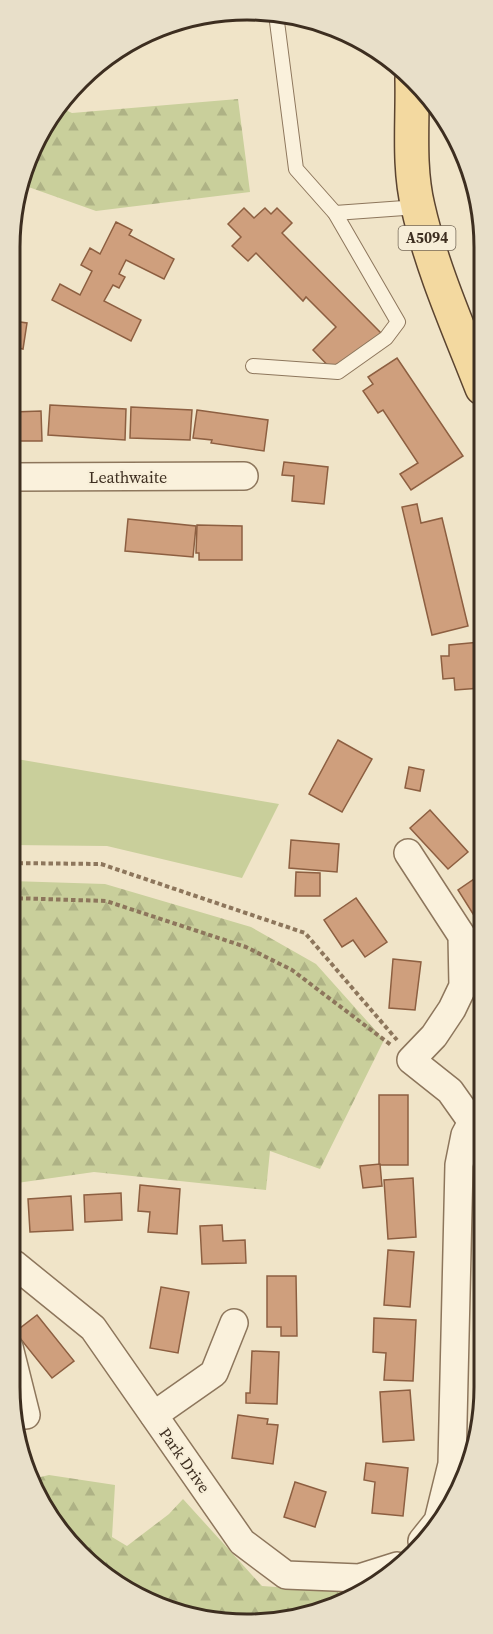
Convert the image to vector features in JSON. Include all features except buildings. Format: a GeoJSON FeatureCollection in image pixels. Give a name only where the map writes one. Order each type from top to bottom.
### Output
{"type":"FeatureCollection","features":[{"type":"Feature","properties":{"kind":"main road","name":"A5094"},"geometry":{"type":"LineString","coordinates":[[412,92],[413,177],[418,207],[434,261],[474,367]]}},
{"type":"Feature","properties":{"kind":"street","name":"Leathwaite"},"geometry":{"type":"LineString","coordinates":[[20,477],[243,476]]}},
{"type":"Feature","properties":{"kind":"street"},"geometry":{"type":"LineString","coordinates":[[408,853],[462,936],[463,986],[452,1009],[434,1036],[411,1060],[450,1091],[474,1119]]}},
{"type":"Feature","properties":{"kind":"street"},"geometry":{"type":"LineString","coordinates":[[443,1501],[452,1464],[459,1165],[465,1135],[474,1124]]}},
{"type":"Feature","properties":{"kind":"street","name":"Park Drive"},"geometry":{"type":"LineString","coordinates":[[20,1269],[93,1328],[242,1542],[286,1575],[359,1578],[380,1571]]}},
{"type":"Feature","properties":{"kind":"street"},"geometry":{"type":"LineString","coordinates":[[154,1415],[214,1373],[234,1323]]}},
{"type":"Feature","properties":{"kind":"street"},"geometry":{"type":"LineString","coordinates":[[20,1391],[26,1415]]}},
{"type":"Feature","properties":{"kind":"lane"},"geometry":{"type":"LineString","coordinates":[[253,366],[338,372],[386,338],[398,322],[335,213],[296,169],[277,21]]}},
{"type":"Feature","properties":{"kind":"lane"},"geometry":{"type":"LineString","coordinates":[[335,213],[418,207]]}},
{"type":"Feature","properties":{"kind":"path"},"geometry":{"type":"LineString","coordinates":[[20,863],[101,864],[305,933],[389,1030],[411,1060]]}},
{"type":"Feature","properties":{"kind":"path"},"geometry":{"type":"LineString","coordinates":[[20,898],[106,901],[246,947],[292,970],[411,1060]]}},
{"type":"Feature","properties":{"kind":"green space"},"geometry":{"type":"Polygon","coordinates":[[[238,99],[250,192],[96,211],[27,187],[50,133],[65,110],[72,113],[238,99]]]}},
{"type":"Feature","properties":{"kind":"green space"},"geometry":{"type":"Polygon","coordinates":[[[20,760],[279,804],[242,878],[107,846],[20,845],[20,760]]]}},
{"type":"Feature","properties":{"kind":"green space"},"geometry":{"type":"Polygon","coordinates":[[[20,881],[105,884],[251,927],[316,964],[384,1040],[320,1169],[270,1151],[266,1190],[94,1172],[20,1183],[20,881]]]}},
{"type":"Feature","properties":{"kind":"green space"},"geometry":{"type":"Polygon","coordinates":[[[49,1475],[115,1485],[112,1537],[127,1546],[169,1514],[183,1499],[262,1586],[345,1592],[305,1607],[261,1614],[217,1613],[188,1607],[160,1597],[120,1576],[86,1548],[66,1526],[38,1478],[49,1475]]]}}]}
